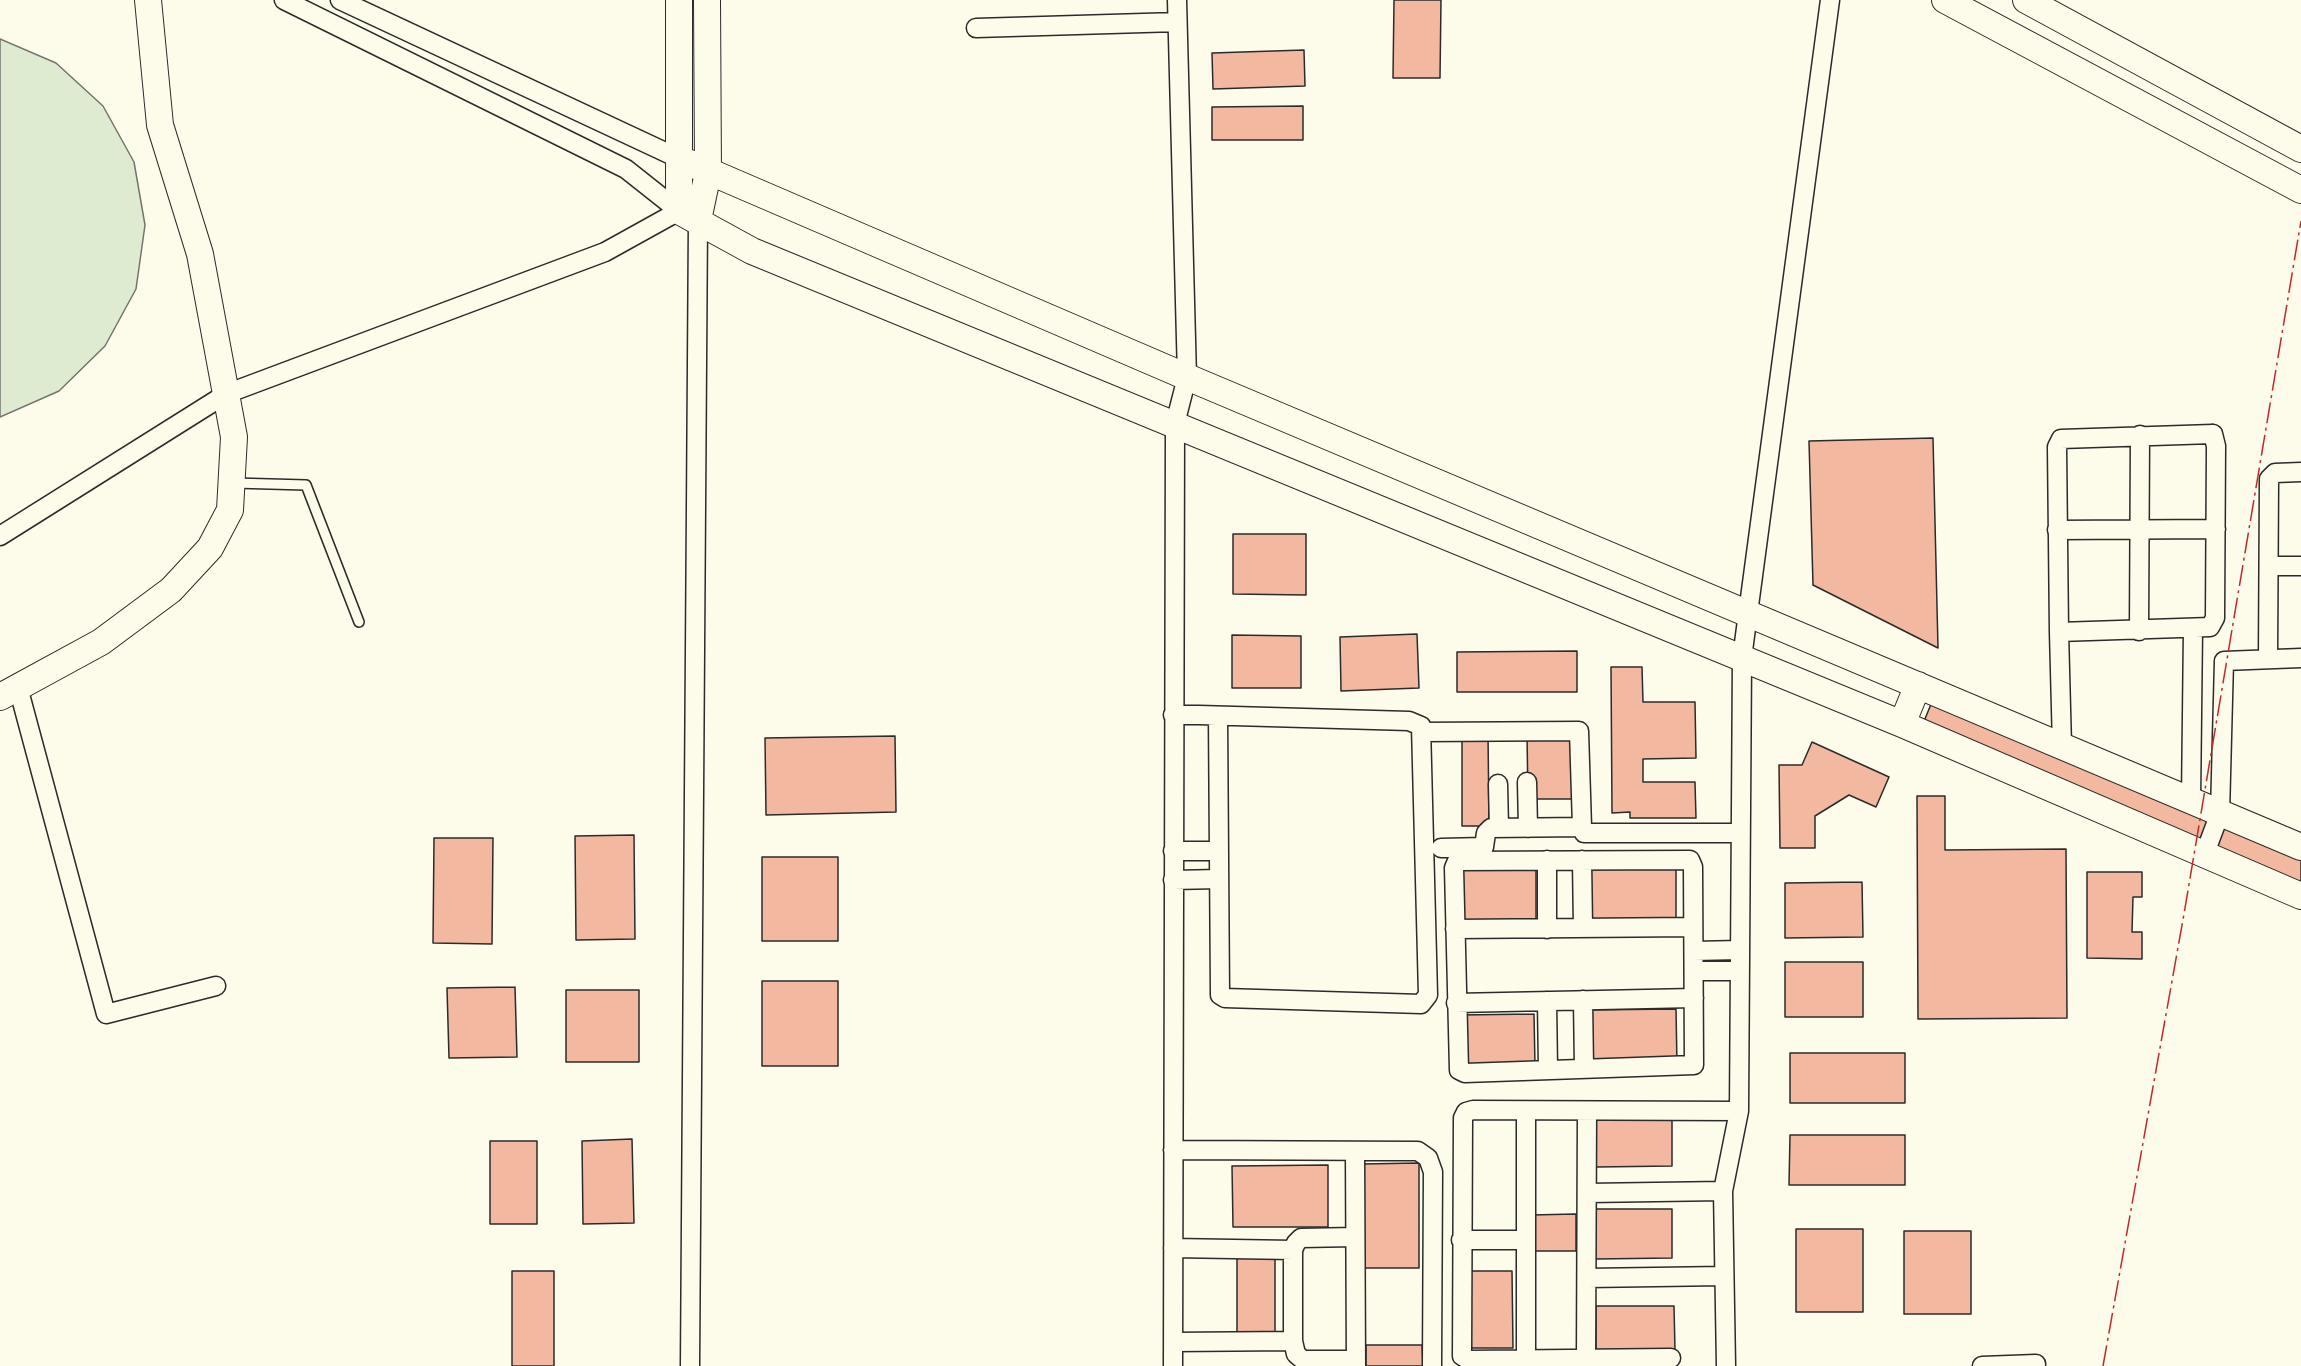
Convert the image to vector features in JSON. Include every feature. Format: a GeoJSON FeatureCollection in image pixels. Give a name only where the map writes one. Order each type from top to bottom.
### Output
{"type":"FeatureCollection","features":[{"type":"Feature","properties":{"kind":"street"},"geometry":{"type":"LineString","coordinates":[[148,0],[160,125],[200,254],[234,437],[230,510],[210,548],[171,590],[101,642],[9,692],[106,1014],[216,986]]}},
{"type":"Feature","properties":{"kind":"street"},"geometry":{"type":"LineString","coordinates":[[284,0],[626,169],[688,216],[752,251],[1902,724],[2301,896]]}},
{"type":"Feature","properties":{"kind":"street"},"geometry":{"type":"LineString","coordinates":[[340,0],[708,173],[2301,847]]}},
{"type":"Feature","properties":{"kind":"street"},"geometry":{"type":"LineString","coordinates":[[679,0],[680,159],[688,216],[690,1366]]}},
{"type":"Feature","properties":{"kind":"street"},"geometry":{"type":"LineString","coordinates":[[0,536],[226,394],[605,252],[688,216],[708,173],[707,0]]}},
{"type":"Feature","properties":{"kind":"street"},"geometry":{"type":"LineString","coordinates":[[1173,1366],[1175,424],[1187,377],[1177,0]]}},
{"type":"Feature","properties":{"kind":"street"},"geometry":{"type":"LineString","coordinates":[[1726,1366],[1723,1191],[1739,1111],[1739,833],[1743,658],[1830,0]]}},
{"type":"Feature","properties":{"kind":"street"},"geometry":{"type":"LineString","coordinates":[[1945,0],[2301,190]]}},
{"type":"Feature","properties":{"kind":"street"},"geometry":{"type":"LineString","coordinates":[[2026,0],[2301,149]]}},
{"type":"Feature","properties":{"kind":"street"},"geometry":{"type":"LineString","coordinates":[[976,28],[1177,22]]}},
{"type":"Feature","properties":{"kind":"street"},"geometry":{"type":"LineString","coordinates":[[2059,632],[2193,630],[2210,627],[2215,618],[2216,446],[2213,434],[2061,439],[2057,447],[2057,530],[2059,632],[2062,747]]}},
{"type":"Feature","properties":{"kind":"street"},"geometry":{"type":"LineString","coordinates":[[2139,631],[2140,435]]}},
{"type":"Feature","properties":{"kind":"street"},"geometry":{"type":"LineString","coordinates":[[2268,659],[2269,479],[2275,473],[2301,472]]}},
{"type":"Feature","properties":{"kind":"street"},"geometry":{"type":"LineString","coordinates":[[2057,530],[2216,529]]}},
{"type":"Feature","properties":{"kind":"street"},"geometry":{"type":"LineString","coordinates":[[2269,566],[2301,566]]}},
{"type":"Feature","properties":{"kind":"street"},"geometry":{"type":"LineString","coordinates":[[2192,801],[2193,630]]}},
{"type":"Feature","properties":{"kind":"street"},"geometry":{"type":"LineString","coordinates":[[2205,853],[2220,813],[2223,664],[2230,659],[2301,658]]}},
{"type":"Feature","properties":{"kind":"street"},"geometry":{"type":"LineString","coordinates":[[1902,724],[1918,685]]}},
{"type":"Feature","properties":{"kind":"street"},"geometry":{"type":"LineString","coordinates":[[1173,715],[1218,716],[1409,721],[1418,723],[1422,732],[1428,995],[1422,1004],[1222,997],[1219,993],[1218,716]]}},
{"type":"Feature","properties":{"kind":"street"},"geometry":{"type":"LineString","coordinates":[[1422,732],[1579,731],[1581,827],[1588,835],[1739,833]]}},
{"type":"Feature","properties":{"kind":"street"},"geometry":{"type":"LineString","coordinates":[[1527,782],[1527,828]]}},
{"type":"Feature","properties":{"kind":"street"},"geometry":{"type":"LineString","coordinates":[[1498,784],[1499,828]]}},
{"type":"Feature","properties":{"kind":"street"},"geometry":{"type":"LineString","coordinates":[[1441,848],[1484,847],[1488,829],[1581,827]]}},
{"type":"Feature","properties":{"kind":"street"},"geometry":{"type":"LineString","coordinates":[[1173,850],[1219,851]]}},
{"type":"Feature","properties":{"kind":"street"},"geometry":{"type":"LineString","coordinates":[[1547,860],[1547,928]]}},
{"type":"Feature","properties":{"kind":"street"},"geometry":{"type":"LineString","coordinates":[[1582,860],[1583,928]]}},
{"type":"Feature","properties":{"kind":"street"},"geometry":{"type":"LineString","coordinates":[[1582,860],[1690,860],[1693,867],[1694,1065],[1465,1072],[1459,1070],[1454,868],[1457,861],[1582,860]]}},
{"type":"Feature","properties":{"kind":"street"},"geometry":{"type":"LineString","coordinates":[[1173,880],[1219,879]]}},
{"type":"Feature","properties":{"kind":"street"},"geometry":{"type":"LineString","coordinates":[[1455,929],[1693,927]]}},
{"type":"Feature","properties":{"kind":"street"},"geometry":{"type":"LineString","coordinates":[[1694,951],[1738,950]]}},
{"type":"Feature","properties":{"kind":"street"},"geometry":{"type":"LineString","coordinates":[[1694,971],[1738,971]]}},
{"type":"Feature","properties":{"kind":"street"},"geometry":{"type":"LineString","coordinates":[[1456,1002],[1694,998]]}},
{"type":"Feature","properties":{"kind":"street"},"geometry":{"type":"LineString","coordinates":[[1583,1000],[1584,1069]]}},
{"type":"Feature","properties":{"kind":"street"},"geometry":{"type":"LineString","coordinates":[[1547,1001],[1548,1070]]}},
{"type":"Feature","properties":{"kind":"street"},"geometry":{"type":"LineString","coordinates":[[1526,1111],[1526,1359]]}},
{"type":"Feature","properties":{"kind":"street"},"geometry":{"type":"LineString","coordinates":[[1586,1359],[1587,1111]]}},
{"type":"Feature","properties":{"kind":"street"},"geometry":{"type":"LineString","coordinates":[[1671,1358],[1469,1360],[1461,1355],[1461,1125],[1466,1112],[1739,1111]]}},
{"type":"Feature","properties":{"kind":"street"},"geometry":{"type":"LineString","coordinates":[[1173,1150],[1418,1151],[1428,1158],[1433,1172],[1432,1366]]}},
{"type":"Feature","properties":{"kind":"street"},"geometry":{"type":"LineString","coordinates":[[1355,1151],[1356,1363],[1303,1360],[1296,1354],[1293,1341],[1293,1250],[1301,1238],[1355,1237]]}},
{"type":"Feature","properties":{"kind":"street"},"geometry":{"type":"LineString","coordinates":[[1588,1192],[1723,1191]]}},
{"type":"Feature","properties":{"kind":"street"},"geometry":{"type":"LineString","coordinates":[[1461,1239],[1526,1239]]}},
{"type":"Feature","properties":{"kind":"street"},"geometry":{"type":"LineString","coordinates":[[1173,1248],[1293,1250]]}},
{"type":"Feature","properties":{"kind":"street"},"geometry":{"type":"LineString","coordinates":[[1587,1278],[1725,1276]]}},
{"type":"Feature","properties":{"kind":"street"},"geometry":{"type":"LineString","coordinates":[[1173,1342],[1293,1341]]}},
{"type":"Feature","properties":{"kind":"street"},"geometry":{"type":"LineString","coordinates":[[1983,1366],[2036,1364]]}},
{"type":"Feature","properties":{"kind":"lane"},"geometry":{"type":"LineString","coordinates":[[231,483],[306,485],[359,622]]}},
{"type":"Feature","properties":{"kind":"green space"},"geometry":{"type":"Polygon","coordinates":[[[0,39],[56,63],[103,106],[134,162],[145,225],[136,289],[105,346],[59,391],[0,417],[0,39]]]}},
{"type":"Feature","properties":{"kind":"building"},"geometry":{"type":"Polygon","coordinates":[[[1394,0],[1441,0],[1440,78],[1393,78],[1394,0]]]}},
{"type":"Feature","properties":{"kind":"building"},"geometry":{"type":"Polygon","coordinates":[[[1304,50],[1305,86],[1213,89],[1212,53],[1304,50]]]}},
{"type":"Feature","properties":{"kind":"building"},"geometry":{"type":"Polygon","coordinates":[[[1303,106],[1303,140],[1212,140],[1212,107],[1303,106]]]}},
{"type":"Feature","properties":{"kind":"building"},"geometry":{"type":"Polygon","coordinates":[[[1933,438],[1938,648],[1813,585],[1809,441],[1933,438]]]}},
{"type":"Feature","properties":{"kind":"building"},"geometry":{"type":"Polygon","coordinates":[[[1233,534],[1306,534],[1306,595],[1233,594],[1233,534]]]}},
{"type":"Feature","properties":{"kind":"building"},"geometry":{"type":"Polygon","coordinates":[[[1417,634],[1419,688],[1341,691],[1340,637],[1417,634]]]}},
{"type":"Feature","properties":{"kind":"building"},"geometry":{"type":"Polygon","coordinates":[[[1232,635],[1301,636],[1301,688],[1232,688],[1232,635]]]}},
{"type":"Feature","properties":{"kind":"building"},"geometry":{"type":"Polygon","coordinates":[[[1577,651],[1577,692],[1457,692],[1457,652],[1577,651]]]}},
{"type":"Feature","properties":{"kind":"building"},"geometry":{"type":"Polygon","coordinates":[[[1611,667],[1642,667],[1643,702],[1695,702],[1696,758],[1643,759],[1643,782],[1695,782],[1696,818],[1630,818],[1630,812],[1612,813],[1611,667]]]}},
{"type":"Feature","properties":{"kind":"building"},"geometry":{"type":"Polygon","coordinates":[[[1938,687],[2301,839],[2301,897],[1918,736],[1938,687]]]}},
{"type":"Feature","properties":{"kind":"building"},"geometry":{"type":"Polygon","coordinates":[[[1462,733],[1488,733],[1489,826],[1462,826],[1462,733]]]}},
{"type":"Feature","properties":{"kind":"building"},"geometry":{"type":"Polygon","coordinates":[[[1579,734],[1579,799],[1528,799],[1527,735],[1579,734]]]}},
{"type":"Feature","properties":{"kind":"building"},"geometry":{"type":"Polygon","coordinates":[[[895,736],[896,812],[766,815],[765,738],[895,736]]]}},
{"type":"Feature","properties":{"kind":"building"},"geometry":{"type":"Polygon","coordinates":[[[1812,742],[1889,777],[1876,807],[1849,795],[1815,816],[1815,848],[1780,848],[1779,765],[1802,765],[1812,742]]]}},
{"type":"Feature","properties":{"kind":"building"},"geometry":{"type":"Polygon","coordinates":[[[1917,796],[1945,796],[1945,850],[2066,849],[2067,1018],[1918,1019],[1917,796]]]}},
{"type":"Feature","properties":{"kind":"building"},"geometry":{"type":"Polygon","coordinates":[[[634,835],[635,939],[576,940],[575,836],[634,835]]]}},
{"type":"Feature","properties":{"kind":"building"},"geometry":{"type":"Polygon","coordinates":[[[434,838],[493,838],[492,944],[433,943],[434,838]]]}},
{"type":"Feature","properties":{"kind":"building"},"geometry":{"type":"Polygon","coordinates":[[[762,857],[838,857],[838,941],[762,941],[762,857]]]}},
{"type":"Feature","properties":{"kind":"building"},"geometry":{"type":"Polygon","coordinates":[[[1587,865],[1676,865],[1676,925],[1587,925],[1587,865]]]}},
{"type":"Feature","properties":{"kind":"building"},"geometry":{"type":"Polygon","coordinates":[[[1536,868],[1536,921],[1458,921],[1458,869],[1536,868]]]}},
{"type":"Feature","properties":{"kind":"building"},"geometry":{"type":"Polygon","coordinates":[[[2087,872],[2142,872],[2142,897],[2133,897],[2132,932],[2142,932],[2142,959],[2087,958],[2087,872]]]}},
{"type":"Feature","properties":{"kind":"building"},"geometry":{"type":"Polygon","coordinates":[[[1862,882],[1863,937],[1785,938],[1785,883],[1862,882]]]}},
{"type":"Feature","properties":{"kind":"building"},"geometry":{"type":"Polygon","coordinates":[[[1785,962],[1863,962],[1863,1017],[1785,1017],[1785,962]]]}},
{"type":"Feature","properties":{"kind":"building"},"geometry":{"type":"Polygon","coordinates":[[[762,981],[838,981],[838,1066],[762,1066],[762,981]]]}},
{"type":"Feature","properties":{"kind":"building"},"geometry":{"type":"Polygon","coordinates":[[[515,987],[517,1057],[449,1058],[447,988],[515,987]]]}},
{"type":"Feature","properties":{"kind":"building"},"geometry":{"type":"Polygon","coordinates":[[[566,990],[639,990],[639,1062],[566,1062],[566,990]]]}},
{"type":"Feature","properties":{"kind":"building"},"geometry":{"type":"Polygon","coordinates":[[[1676,1009],[1677,1065],[1586,1065],[1586,1010],[1676,1009]]]}},
{"type":"Feature","properties":{"kind":"building"},"geometry":{"type":"Polygon","coordinates":[[[1534,1014],[1535,1066],[1460,1066],[1460,1015],[1534,1014]]]}},
{"type":"Feature","properties":{"kind":"building"},"geometry":{"type":"Polygon","coordinates":[[[1790,1053],[1905,1053],[1905,1103],[1790,1103],[1790,1053]]]}},
{"type":"Feature","properties":{"kind":"building"},"geometry":{"type":"Polygon","coordinates":[[[1595,1119],[1672,1119],[1672,1166],[1596,1167],[1595,1119]]]}},
{"type":"Feature","properties":{"kind":"building"},"geometry":{"type":"Polygon","coordinates":[[[1790,1135],[1905,1135],[1905,1185],[1789,1185],[1790,1135]]]}},
{"type":"Feature","properties":{"kind":"building"},"geometry":{"type":"Polygon","coordinates":[[[632,1139],[634,1223],[583,1224],[582,1141],[632,1139]]]}},
{"type":"Feature","properties":{"kind":"building"},"geometry":{"type":"Polygon","coordinates":[[[490,1141],[537,1141],[537,1224],[490,1224],[490,1141]]]}},
{"type":"Feature","properties":{"kind":"building"},"geometry":{"type":"Polygon","coordinates":[[[1419,1163],[1419,1268],[1362,1268],[1362,1164],[1419,1163]]]}},
{"type":"Feature","properties":{"kind":"building"},"geometry":{"type":"Polygon","coordinates":[[[1328,1165],[1328,1227],[1233,1227],[1232,1166],[1328,1165]]]}},
{"type":"Feature","properties":{"kind":"building"},"geometry":{"type":"Polygon","coordinates":[[[1594,1209],[1672,1209],[1672,1258],[1595,1259],[1594,1209]]]}},
{"type":"Feature","properties":{"kind":"building"},"geometry":{"type":"Polygon","coordinates":[[[1576,1214],[1576,1251],[1530,1251],[1530,1215],[1576,1214]]]}},
{"type":"Feature","properties":{"kind":"building"},"geometry":{"type":"Polygon","coordinates":[[[1796,1229],[1863,1229],[1863,1312],[1796,1312],[1796,1229]]]}},
{"type":"Feature","properties":{"kind":"building"},"geometry":{"type":"Polygon","coordinates":[[[1904,1231],[1971,1231],[1971,1314],[1904,1314],[1904,1231]]]}},
{"type":"Feature","properties":{"kind":"building"},"geometry":{"type":"Polygon","coordinates":[[[1237,1256],[1275,1256],[1275,1336],[1237,1336],[1237,1256]]]}},
{"type":"Feature","properties":{"kind":"building"},"geometry":{"type":"Polygon","coordinates":[[[512,1271],[554,1271],[554,1366],[512,1366],[512,1271]]]}},
{"type":"Feature","properties":{"kind":"building"},"geometry":{"type":"Polygon","coordinates":[[[1463,1271],[1512,1271],[1513,1348],[1463,1348],[1463,1271]]]}},
{"type":"Feature","properties":{"kind":"building"},"geometry":{"type":"Polygon","coordinates":[[[1596,1306],[1674,1306],[1675,1350],[1596,1351],[1596,1306]]]}},
{"type":"Feature","properties":{"kind":"building"},"geometry":{"type":"Polygon","coordinates":[[[1366,1345],[1422,1345],[1423,1366],[1366,1366],[1366,1345]]]}},
{"type":"Feature","properties":{"kind":"power"},"geometry":{"type":"LineString","coordinates":[[2103,1366],[2184,914],[2301,221]]}}]}
